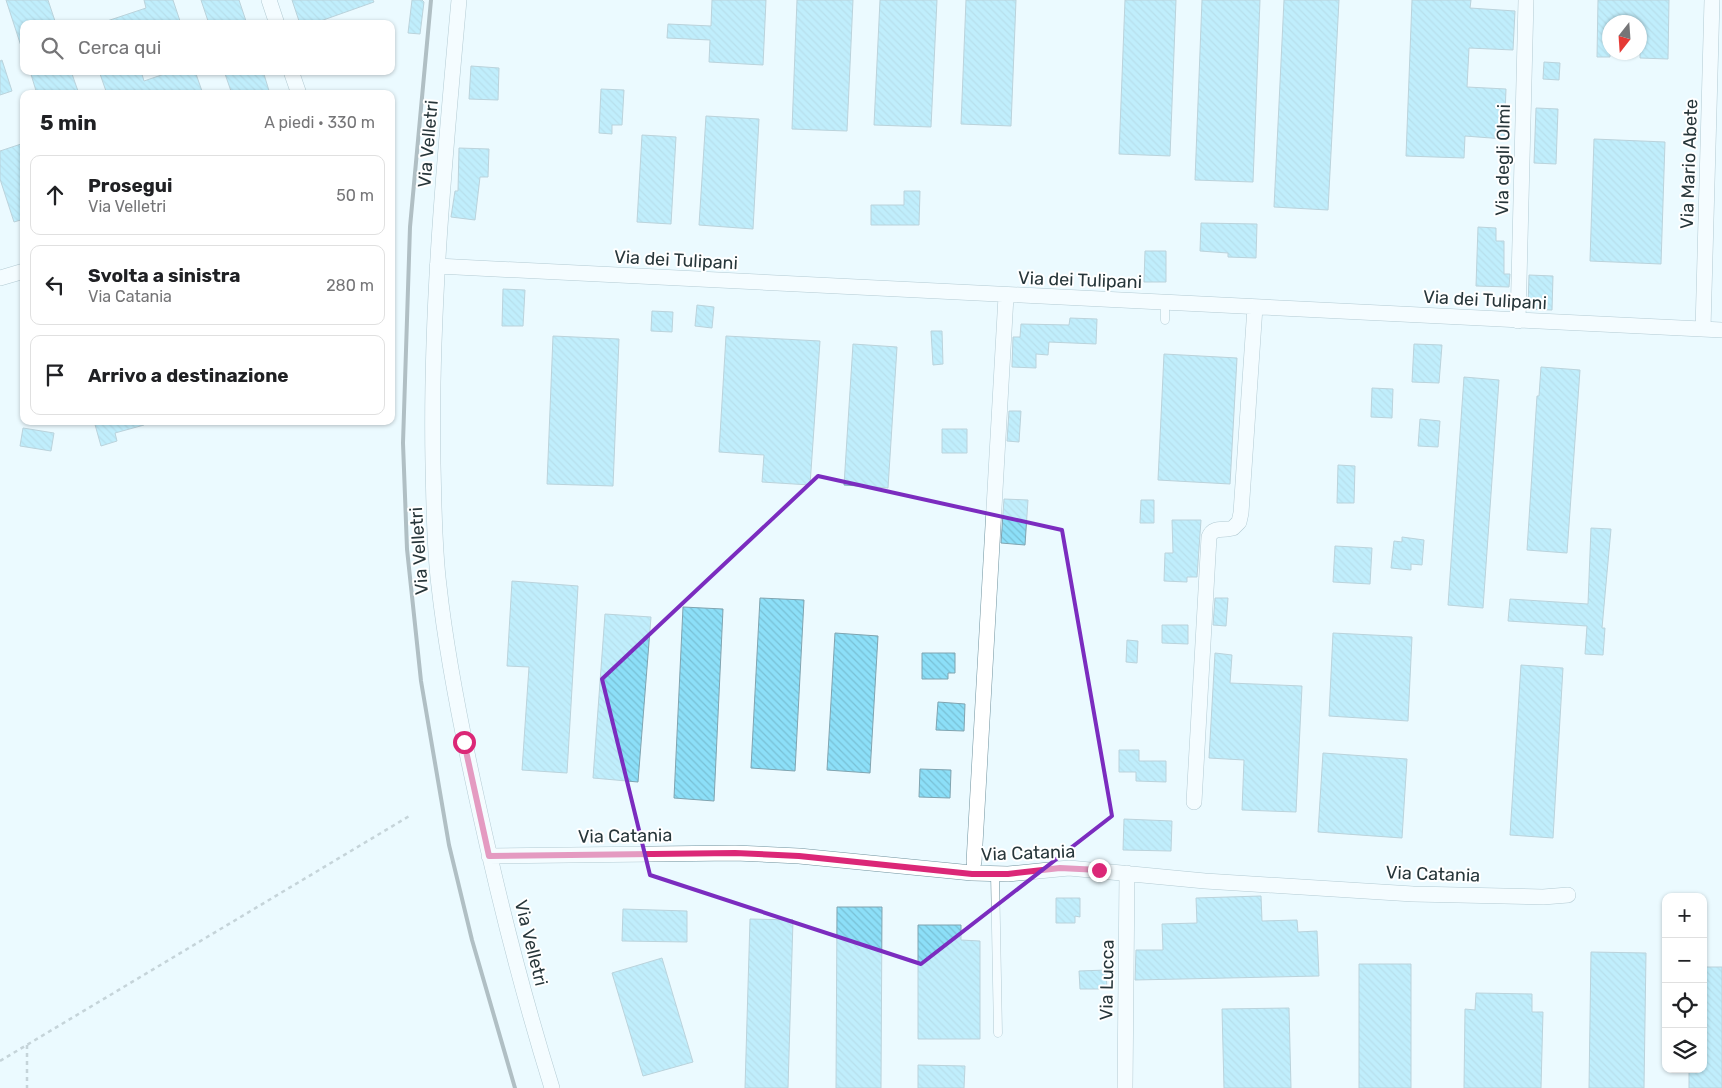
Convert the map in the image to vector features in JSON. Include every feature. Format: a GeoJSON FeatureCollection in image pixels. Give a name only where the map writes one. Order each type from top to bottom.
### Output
{"type":"FeatureCollection","features":[{"type":"Feature","properties":{"kind":"street"},"geometry":{"type":"LineString","coordinates":[[269,0],[275,20]]}},
{"type":"Feature","properties":{"kind":"street","name":"Via Velletri"},"geometry":{"type":"LineString","coordinates":[[459,0],[436,266],[432,427],[439,585],[448,652],[464,742],[489,856],[532,1022],[552,1088]]}},
{"type":"Feature","properties":{"kind":"street","name":"Via degli Olmi"},"geometry":{"type":"LineString","coordinates":[[1518,321],[1526,0]]}},
{"type":"Feature","properties":{"kind":"street","name":"Via Mario Abete"},"geometry":{"type":"LineString","coordinates":[[1703,329],[1712,0]]}},
{"type":"Feature","properties":{"kind":"street"},"geometry":{"type":"LineString","coordinates":[[293,75],[297,90]]}},
{"type":"Feature","properties":{"kind":"street","name":"Via dei Tulipani"},"geometry":{"type":"LineString","coordinates":[[436,266],[1006,296],[1165,302],[1722,330]]}},
{"type":"Feature","properties":{"kind":"street"},"geometry":{"type":"LineString","coordinates":[[0,278],[20,272]]}},
{"type":"Feature","properties":{"kind":"street"},"geometry":{"type":"LineString","coordinates":[[974,862],[1006,296]]}},
{"type":"Feature","properties":{"kind":"street"},"geometry":{"type":"LineString","coordinates":[[1194,802],[1209,537],[1214,530],[1233,528],[1238,522],[1241,513],[1255,307]]}},
{"type":"Feature","properties":{"kind":"street","name":"Via Catania"},"geometry":{"type":"LineString","coordinates":[[489,856],[735,853],[799,856],[952,872],[1023,873],[1060,868],[1127,872],[1205,881],[1413,894],[1568,895]]}},
{"type":"Feature","properties":{"kind":"street","name":"Via Lucca"},"geometry":{"type":"LineString","coordinates":[[1125,1088],[1127,872]]}},
{"type":"Feature","properties":{"kind":"lane"},"geometry":{"type":"LineString","coordinates":[[1165,302],[1165,320]]}},
{"type":"Feature","properties":{"kind":"lane"},"geometry":{"type":"LineString","coordinates":[[995,874],[998,1033]]}},
{"type":"Feature","properties":{"kind":"path"},"geometry":{"type":"LineString","coordinates":[[0,1061],[411,816]]}},
{"type":"Feature","properties":{"kind":"path"},"geometry":{"type":"LineString","coordinates":[[27,1045],[27,1088]]}},
{"type":"Feature","properties":{"kind":"highlighted area"},"geometry":{"type":"Polygon","coordinates":[[[818,476],[1062,530],[1112,816],[921,964],[650,875],[602,679],[818,476]]]}},
{"type":"Feature","properties":{"kind":"building"},"geometry":{"type":"Polygon","coordinates":[[[6,0],[48,0],[55,20],[20,20],[20,43],[6,0]]]}},
{"type":"Feature","properties":{"kind":"building"},"geometry":{"type":"Polygon","coordinates":[[[144,0],[173,0],[180,20],[110,20],[146,8],[144,0]]]}},
{"type":"Feature","properties":{"kind":"building"},"geometry":{"type":"Polygon","coordinates":[[[201,0],[239,0],[246,20],[208,20],[201,0]]]}},
{"type":"Feature","properties":{"kind":"building"},"geometry":{"type":"Polygon","coordinates":[[[292,0],[373,0],[374,2],[323,20],[299,20],[292,0]]]}},
{"type":"Feature","properties":{"kind":"building"},"geometry":{"type":"Polygon","coordinates":[[[412,0],[422,0],[424,2],[420,34],[408,33],[412,0]]]}},
{"type":"Feature","properties":{"kind":"building"},"geometry":{"type":"Polygon","coordinates":[[[712,0],[766,0],[763,65],[709,62],[710,40],[667,38],[668,24],[711,26],[712,0]]]}},
{"type":"Feature","properties":{"kind":"building"},"geometry":{"type":"Polygon","coordinates":[[[797,0],[853,0],[847,131],[792,129],[797,0]]]}},
{"type":"Feature","properties":{"kind":"building"},"geometry":{"type":"Polygon","coordinates":[[[880,0],[937,0],[931,127],[874,125],[880,0]]]}},
{"type":"Feature","properties":{"kind":"building"},"geometry":{"type":"Polygon","coordinates":[[[966,0],[1016,0],[1011,126],[961,124],[966,0]]]}},
{"type":"Feature","properties":{"kind":"building"},"geometry":{"type":"Polygon","coordinates":[[[1125,0],[1176,0],[1170,156],[1119,154],[1125,0]]]}},
{"type":"Feature","properties":{"kind":"building"},"geometry":{"type":"Polygon","coordinates":[[[1202,0],[1260,0],[1253,182],[1195,180],[1202,0]]]}},
{"type":"Feature","properties":{"kind":"building"},"geometry":{"type":"Polygon","coordinates":[[[1284,0],[1339,0],[1328,210],[1274,207],[1284,0]]]}},
{"type":"Feature","properties":{"kind":"building"},"geometry":{"type":"Polygon","coordinates":[[[1412,0],[1471,0],[1470,8],[1515,11],[1513,50],[1469,48],[1467,87],[1506,89],[1504,139],[1465,136],[1464,158],[1406,156],[1412,0]]]}},
{"type":"Feature","properties":{"kind":"building"},"geometry":{"type":"Polygon","coordinates":[[[1598,0],[1669,0],[1668,59],[1647,58],[1647,15],[1602,15],[1602,57],[1597,57],[1598,0]]]}},
{"type":"Feature","properties":{"kind":"building"},"geometry":{"type":"Polygon","coordinates":[[[2,60],[12,91],[0,95],[0,61],[2,60]]]}},
{"type":"Feature","properties":{"kind":"building"},"geometry":{"type":"Polygon","coordinates":[[[1544,62],[1560,63],[1559,80],[1543,79],[1544,62]]]}},
{"type":"Feature","properties":{"kind":"building"},"geometry":{"type":"Polygon","coordinates":[[[471,66],[499,68],[498,100],[469,99],[471,66]]]}},
{"type":"Feature","properties":{"kind":"building"},"geometry":{"type":"Polygon","coordinates":[[[31,75],[72,75],[78,90],[36,90],[31,75]]]}},
{"type":"Feature","properties":{"kind":"building"},"geometry":{"type":"Polygon","coordinates":[[[100,75],[142,75],[144,81],[161,75],[196,75],[202,90],[106,90],[100,75]]]}},
{"type":"Feature","properties":{"kind":"building"},"geometry":{"type":"Polygon","coordinates":[[[225,75],[264,75],[269,90],[231,90],[225,75]]]}},
{"type":"Feature","properties":{"kind":"building"},"geometry":{"type":"Polygon","coordinates":[[[601,89],[624,90],[622,125],[612,125],[612,134],[599,133],[601,89]]]}},
{"type":"Feature","properties":{"kind":"building"},"geometry":{"type":"Polygon","coordinates":[[[1536,108],[1558,109],[1556,164],[1534,163],[1536,108]]]}},
{"type":"Feature","properties":{"kind":"building"},"geometry":{"type":"Polygon","coordinates":[[[706,116],[759,119],[753,229],[699,225],[706,116]]]}},
{"type":"Feature","properties":{"kind":"building"},"geometry":{"type":"Polygon","coordinates":[[[642,135],[676,137],[671,224],[637,222],[642,135]]]}},
{"type":"Feature","properties":{"kind":"building"},"geometry":{"type":"Polygon","coordinates":[[[1594,139],[1665,142],[1661,264],[1590,261],[1594,139]]]}},
{"type":"Feature","properties":{"kind":"building"},"geometry":{"type":"Polygon","coordinates":[[[20,144],[20,220],[14,222],[0,179],[0,151],[20,144]]]}},
{"type":"Feature","properties":{"kind":"building"},"geometry":{"type":"Polygon","coordinates":[[[459,148],[489,149],[488,177],[480,177],[475,220],[451,217],[455,191],[458,191],[459,148]]]}},
{"type":"Feature","properties":{"kind":"building"},"geometry":{"type":"Polygon","coordinates":[[[904,191],[920,191],[919,225],[871,225],[871,205],[904,205],[904,191]]]}},
{"type":"Feature","properties":{"kind":"building"},"geometry":{"type":"Polygon","coordinates":[[[1201,223],[1257,224],[1256,258],[1228,257],[1228,253],[1200,251],[1201,223]]]}},
{"type":"Feature","properties":{"kind":"building"},"geometry":{"type":"Polygon","coordinates":[[[1478,227],[1496,228],[1496,241],[1504,241],[1504,274],[1510,274],[1509,287],[1476,286],[1478,227]]]}},
{"type":"Feature","properties":{"kind":"building"},"geometry":{"type":"Polygon","coordinates":[[[1145,251],[1166,251],[1166,282],[1144,282],[1145,251]]]}},
{"type":"Feature","properties":{"kind":"building"},"geometry":{"type":"Polygon","coordinates":[[[1529,275],[1553,276],[1552,310],[1528,309],[1529,275]]]}},
{"type":"Feature","properties":{"kind":"building"},"geometry":{"type":"Polygon","coordinates":[[[503,289],[525,290],[523,326],[502,326],[503,289]]]}},
{"type":"Feature","properties":{"kind":"building"},"geometry":{"type":"Polygon","coordinates":[[[697,305],[714,307],[712,328],[695,326],[697,305]]]}},
{"type":"Feature","properties":{"kind":"building"},"geometry":{"type":"Polygon","coordinates":[[[652,311],[673,312],[672,332],[651,331],[652,311]]]}},
{"type":"Feature","properties":{"kind":"building"},"geometry":{"type":"Polygon","coordinates":[[[1070,318],[1097,319],[1096,344],[1049,342],[1048,355],[1036,354],[1036,368],[1012,367],[1013,337],[1020,337],[1021,324],[1069,325],[1070,318]]]}},
{"type":"Feature","properties":{"kind":"building"},"geometry":{"type":"Polygon","coordinates":[[[931,331],[942,331],[943,364],[933,365],[931,331]]]}},
{"type":"Feature","properties":{"kind":"building"},"geometry":{"type":"Polygon","coordinates":[[[553,336],[619,339],[613,486],[547,484],[553,336]]]}},
{"type":"Feature","properties":{"kind":"building"},"geometry":{"type":"Polygon","coordinates":[[[726,336],[820,341],[810,485],[762,482],[764,455],[719,452],[726,336]]]}},
{"type":"Feature","properties":{"kind":"building"},"geometry":{"type":"Polygon","coordinates":[[[853,344],[897,347],[888,488],[844,485],[853,344]]]}},
{"type":"Feature","properties":{"kind":"building"},"geometry":{"type":"Polygon","coordinates":[[[1414,344],[1442,345],[1439,383],[1412,382],[1414,344]]]}},
{"type":"Feature","properties":{"kind":"building"},"geometry":{"type":"Polygon","coordinates":[[[1164,354],[1237,358],[1230,484],[1158,480],[1164,354]]]}},
{"type":"Feature","properties":{"kind":"building"},"geometry":{"type":"Polygon","coordinates":[[[1541,367],[1580,370],[1567,553],[1527,550],[1537,396],[1539,396],[1541,367]]]}},
{"type":"Feature","properties":{"kind":"building"},"geometry":{"type":"Polygon","coordinates":[[[1464,377],[1499,380],[1483,608],[1448,605],[1464,377]]]}},
{"type":"Feature","properties":{"kind":"building"},"geometry":{"type":"Polygon","coordinates":[[[1372,388],[1393,389],[1392,418],[1371,417],[1372,388]]]}},
{"type":"Feature","properties":{"kind":"building"},"geometry":{"type":"Polygon","coordinates":[[[1009,411],[1021,411],[1019,442],[1007,441],[1009,411]]]}},
{"type":"Feature","properties":{"kind":"building"},"geometry":{"type":"Polygon","coordinates":[[[1420,419],[1440,421],[1438,447],[1418,446],[1420,419]]]}},
{"type":"Feature","properties":{"kind":"building"},"geometry":{"type":"Polygon","coordinates":[[[95,425],[144,425],[115,433],[117,441],[101,446],[95,425]]]}},
{"type":"Feature","properties":{"kind":"building"},"geometry":{"type":"Polygon","coordinates":[[[23,428],[54,433],[51,451],[20,446],[23,428]]]}},
{"type":"Feature","properties":{"kind":"building"},"geometry":{"type":"Polygon","coordinates":[[[942,429],[967,429],[967,453],[942,453],[942,429]]]}},
{"type":"Feature","properties":{"kind":"building"},"geometry":{"type":"Polygon","coordinates":[[[1338,465],[1355,466],[1354,503],[1337,503],[1338,465]]]}},
{"type":"Feature","properties":{"kind":"building"},"geometry":{"type":"Polygon","coordinates":[[[1004,499],[1028,500],[1025,545],[1001,543],[1004,499]]]}},
{"type":"Feature","properties":{"kind":"building"},"geometry":{"type":"Polygon","coordinates":[[[1141,500],[1154,500],[1154,523],[1140,523],[1141,500]]]}},
{"type":"Feature","properties":{"kind":"building"},"geometry":{"type":"Polygon","coordinates":[[[1172,520],[1201,520],[1197,577],[1187,577],[1187,582],[1164,581],[1165,553],[1173,553],[1172,520]]]}},
{"type":"Feature","properties":{"kind":"building"},"geometry":{"type":"Polygon","coordinates":[[[1591,528],[1611,529],[1602,628],[1605,628],[1603,655],[1585,654],[1587,626],[1508,621],[1510,599],[1588,604],[1591,528]]]}},
{"type":"Feature","properties":{"kind":"building"},"geometry":{"type":"Polygon","coordinates":[[[1402,537],[1424,540],[1422,565],[1411,564],[1411,570],[1391,568],[1394,541],[1402,542],[1402,537]]]}},
{"type":"Feature","properties":{"kind":"building"},"geometry":{"type":"Polygon","coordinates":[[[1335,546],[1372,548],[1370,584],[1333,582],[1335,546]]]}},
{"type":"Feature","properties":{"kind":"building"},"geometry":{"type":"Polygon","coordinates":[[[512,581],[578,586],[567,773],[522,770],[529,667],[507,666],[512,581]]]}},
{"type":"Feature","properties":{"kind":"building"},"geometry":{"type":"Polygon","coordinates":[[[760,598],[804,600],[795,771],[751,768],[760,598]]]}},
{"type":"Feature","properties":{"kind":"building"},"geometry":{"type":"Polygon","coordinates":[[[1215,598],[1228,598],[1226,626],[1213,625],[1215,598]]]}},
{"type":"Feature","properties":{"kind":"building"},"geometry":{"type":"Polygon","coordinates":[[[683,607],[723,609],[714,801],[674,798],[683,607]]]}},
{"type":"Feature","properties":{"kind":"building"},"geometry":{"type":"Polygon","coordinates":[[[605,614],[651,617],[638,782],[593,778],[605,614]]]}},
{"type":"Feature","properties":{"kind":"building"},"geometry":{"type":"Polygon","coordinates":[[[1162,625],[1188,625],[1188,644],[1162,643],[1162,625]]]}},
{"type":"Feature","properties":{"kind":"building"},"geometry":{"type":"Polygon","coordinates":[[[835,633],[878,636],[870,773],[827,770],[835,633]]]}},
{"type":"Feature","properties":{"kind":"building"},"geometry":{"type":"Polygon","coordinates":[[[1333,633],[1412,637],[1408,721],[1329,716],[1333,633]]]}},
{"type":"Feature","properties":{"kind":"building"},"geometry":{"type":"Polygon","coordinates":[[[1127,640],[1138,641],[1137,663],[1126,662],[1127,640]]]}},
{"type":"Feature","properties":{"kind":"building"},"geometry":{"type":"Polygon","coordinates":[[[922,653],[955,653],[955,673],[948,673],[948,679],[922,679],[922,653]]]}},
{"type":"Feature","properties":{"kind":"building"},"geometry":{"type":"Polygon","coordinates":[[[1215,653],[1232,655],[1230,683],[1302,686],[1296,812],[1242,810],[1244,760],[1209,758],[1215,653]]]}},
{"type":"Feature","properties":{"kind":"building"},"geometry":{"type":"Polygon","coordinates":[[[1521,665],[1563,668],[1553,838],[1510,835],[1521,665]]]}},
{"type":"Feature","properties":{"kind":"building"},"geometry":{"type":"Polygon","coordinates":[[[938,702],[965,704],[964,731],[936,730],[938,702]]]}},
{"type":"Feature","properties":{"kind":"building"},"geometry":{"type":"Polygon","coordinates":[[[1119,750],[1139,750],[1139,761],[1166,761],[1166,782],[1136,781],[1136,772],[1119,772],[1119,750]]]}},
{"type":"Feature","properties":{"kind":"building"},"geometry":{"type":"Polygon","coordinates":[[[1323,753],[1407,759],[1402,838],[1318,832],[1323,753]]]}},
{"type":"Feature","properties":{"kind":"building"},"geometry":{"type":"Polygon","coordinates":[[[920,769],[951,770],[950,798],[919,797],[920,769]]]}},
{"type":"Feature","properties":{"kind":"building"},"geometry":{"type":"Polygon","coordinates":[[[1124,819],[1172,821],[1171,851],[1123,850],[1124,819]]]}},
{"type":"Feature","properties":{"kind":"building"},"geometry":{"type":"Polygon","coordinates":[[[1261,896],[1262,921],[1297,920],[1298,932],[1317,931],[1319,976],[1135,980],[1136,950],[1163,950],[1162,924],[1197,923],[1196,898],[1261,896]]]}},
{"type":"Feature","properties":{"kind":"building"},"geometry":{"type":"Polygon","coordinates":[[[1056,898],[1080,898],[1080,917],[1075,916],[1075,923],[1056,923],[1056,898]]]}},
{"type":"Feature","properties":{"kind":"building"},"geometry":{"type":"Polygon","coordinates":[[[837,907],[882,907],[881,1088],[836,1088],[837,907]]]}},
{"type":"Feature","properties":{"kind":"building"},"geometry":{"type":"Polygon","coordinates":[[[623,909],[687,911],[687,942],[622,941],[623,909]]]}},
{"type":"Feature","properties":{"kind":"building"},"geometry":{"type":"Polygon","coordinates":[[[750,919],[793,920],[788,1088],[745,1088],[750,919]]]}},
{"type":"Feature","properties":{"kind":"building"},"geometry":{"type":"Polygon","coordinates":[[[918,925],[961,925],[961,940],[980,941],[980,1039],[918,1039],[918,925]]]}},
{"type":"Feature","properties":{"kind":"building"},"geometry":{"type":"Polygon","coordinates":[[[1591,952],[1646,953],[1644,1088],[1589,1088],[1591,952]]]}},
{"type":"Feature","properties":{"kind":"building"},"geometry":{"type":"Polygon","coordinates":[[[662,958],[693,1062],[643,1076],[612,973],[662,958]]]}},
{"type":"Feature","properties":{"kind":"building"},"geometry":{"type":"Polygon","coordinates":[[[1359,964],[1411,964],[1411,1088],[1359,1088],[1359,964]]]}},
{"type":"Feature","properties":{"kind":"building"},"geometry":{"type":"Polygon","coordinates":[[[1707,967],[1722,967],[1722,1088],[1689,1088],[1689,1073],[1707,1073],[1707,967]]]}},
{"type":"Feature","properties":{"kind":"building"},"geometry":{"type":"Polygon","coordinates":[[[1106,970],[1107,989],[1080,989],[1079,971],[1106,970]]]}},
{"type":"Feature","properties":{"kind":"building"},"geometry":{"type":"Polygon","coordinates":[[[1476,993],[1532,994],[1532,1012],[1543,1012],[1541,1088],[1464,1088],[1465,1009],[1475,1010],[1476,993]]]}},
{"type":"Feature","properties":{"kind":"building"},"geometry":{"type":"Polygon","coordinates":[[[1289,1008],[1291,1088],[1224,1088],[1222,1009],[1289,1008]]]}},
{"type":"Feature","properties":{"kind":"building"},"geometry":{"type":"Polygon","coordinates":[[[918,1065],[965,1066],[964,1088],[918,1088],[918,1065]]]}},
{"type":"Feature","properties":{"kind":"railway"},"geometry":{"type":"LineString","coordinates":[[431,0],[410,227],[403,443],[407,549],[421,681],[449,845],[472,940],[515,1088]]}},
{"type":"Feature","properties":{"kind":"route"},"geometry":{"type":"LineString","coordinates":[[464,742],[489,856],[735,853],[799,856],[891,864],[972,874],[1023,873],[1060,868],[1099,870]]}}]}
